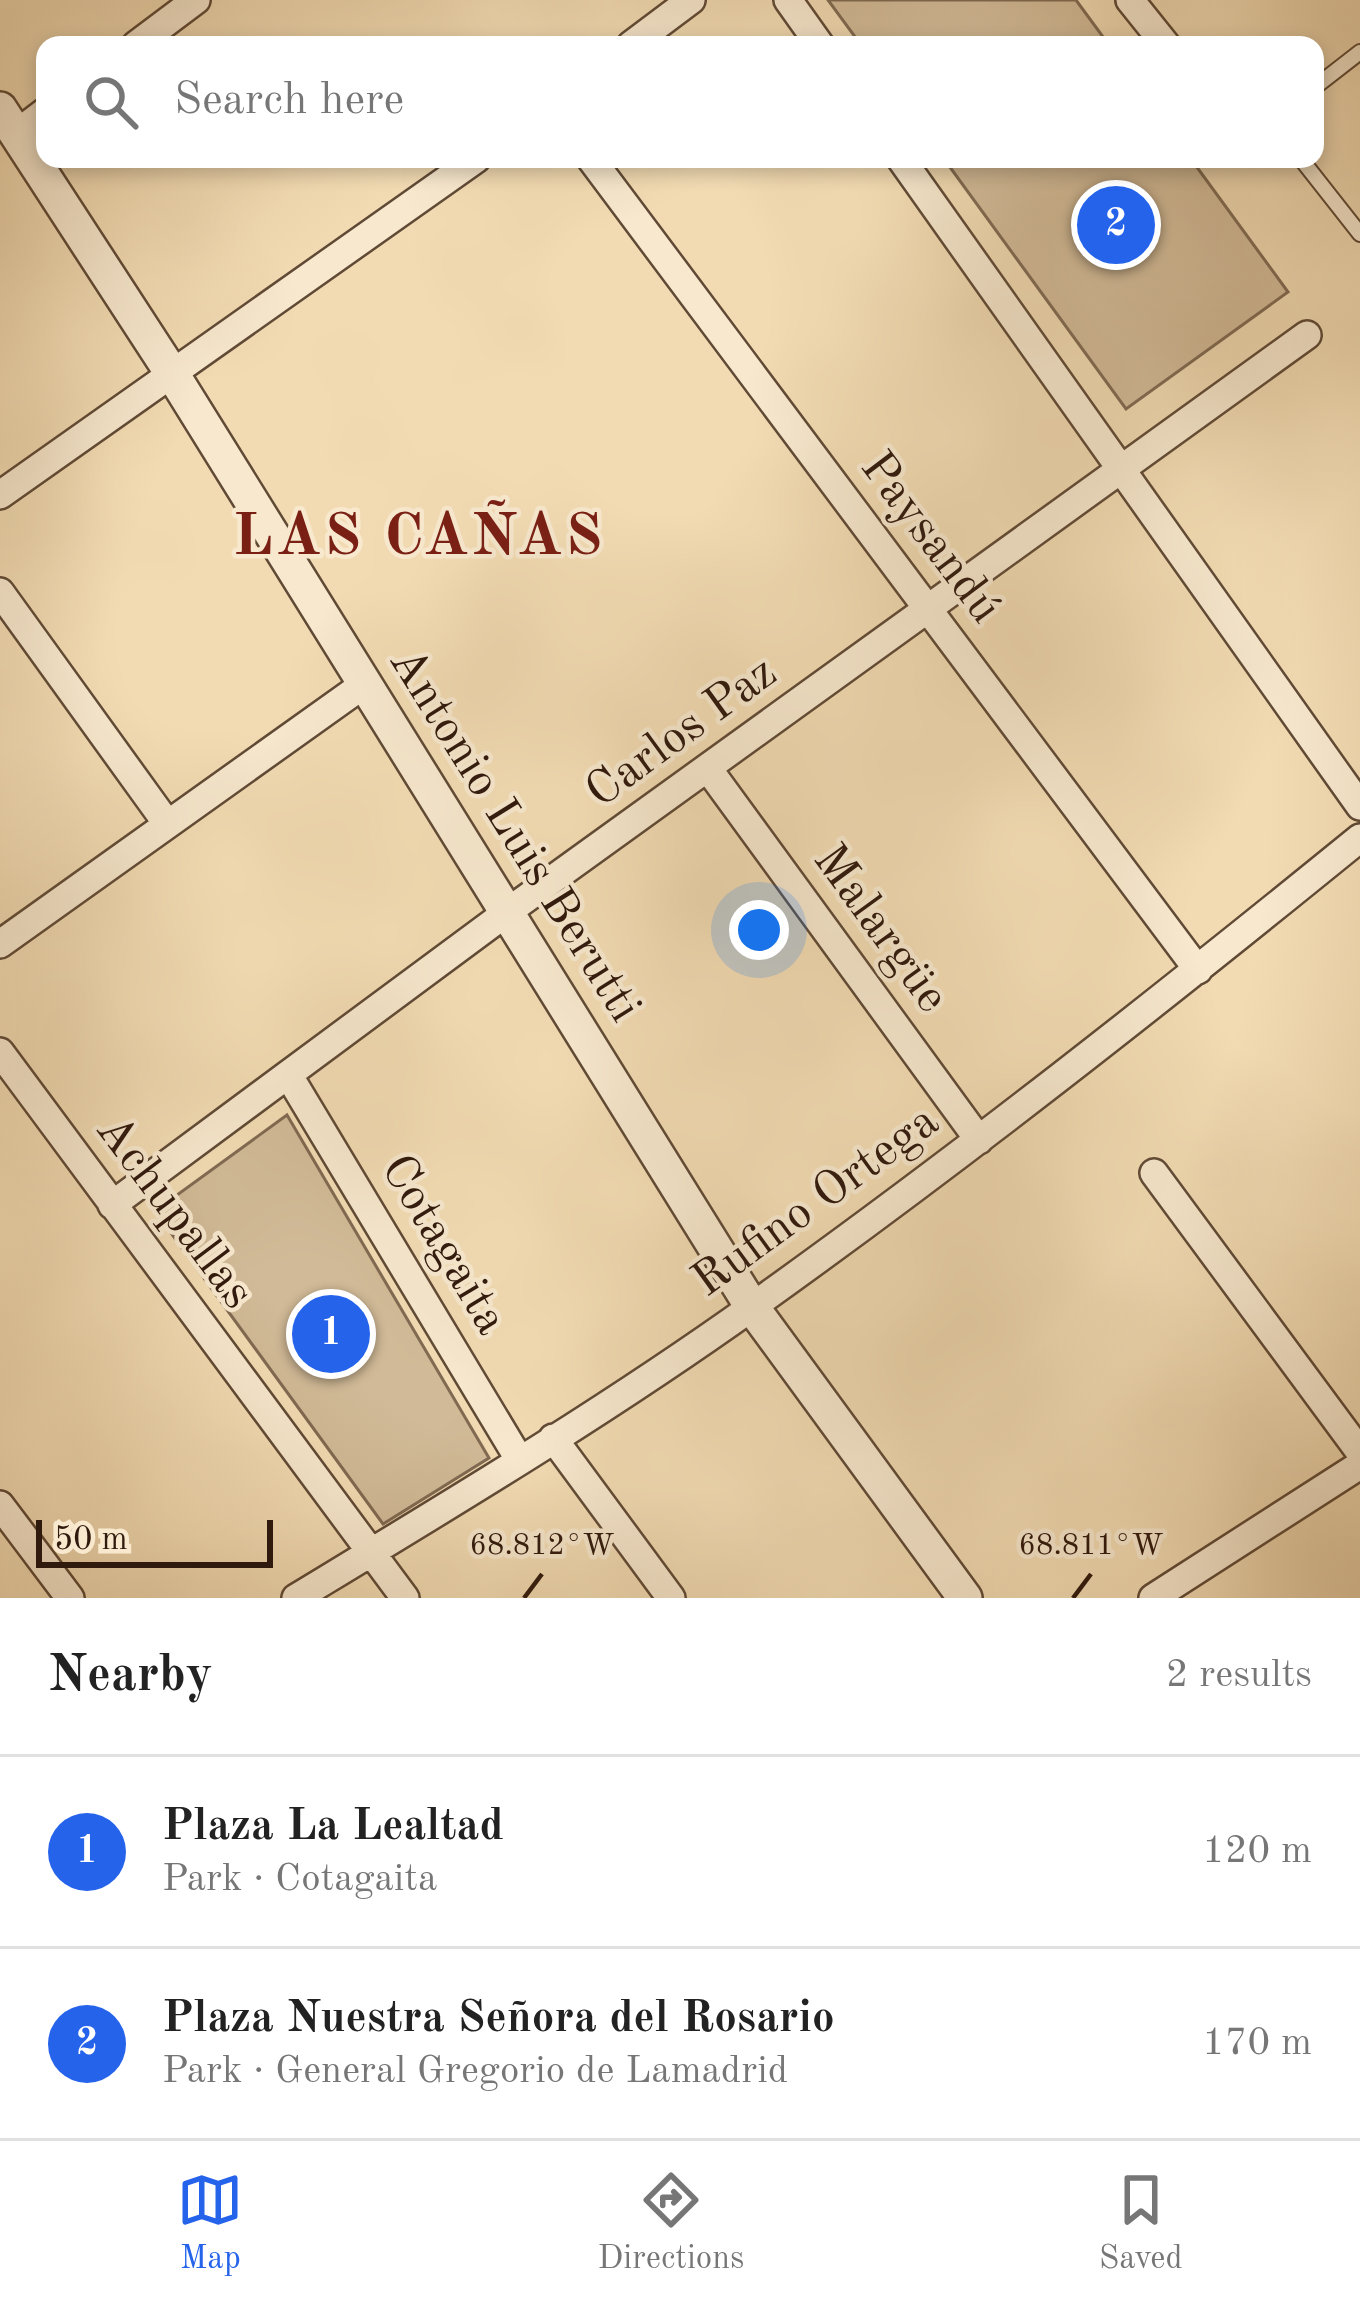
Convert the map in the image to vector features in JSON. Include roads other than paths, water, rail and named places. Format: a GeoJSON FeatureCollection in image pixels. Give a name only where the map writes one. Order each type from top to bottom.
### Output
{"type":"FeatureCollection","features":[{"type":"Feature","properties":{"kind":"street"},"geometry":{"type":"LineString","coordinates":[[148,36],[196,0]]}},
{"type":"Feature","properties":{"kind":"street"},"geometry":{"type":"LineString","coordinates":[[643,36],[691,0]]}},
{"type":"Feature","properties":{"kind":"street"},"geometry":{"type":"LineString","coordinates":[[788,0],[814,36]]}},
{"type":"Feature","properties":{"kind":"street"},"geometry":{"type":"LineString","coordinates":[[1130,0],[1159,36]]}},
{"type":"Feature","properties":{"kind":"street","name":"Antonio Luis Berutti"},"geometry":{"type":"LineString","coordinates":[[8,122],[36,165]]}},
{"type":"Feature","properties":{"kind":"street","name":"Antonio Luis Berutti"},"geometry":{"type":"LineString","coordinates":[[38,168],[173,376],[752,1307],[965,1598]]}},
{"type":"Feature","properties":{"kind":"street"},"geometry":{"type":"LineString","coordinates":[[0,495],[463,168]]}},
{"type":"Feature","properties":{"kind":"street","name":"Paysandú"},"geometry":{"type":"LineString","coordinates":[[599,168],[1198,970]]}},
{"type":"Feature","properties":{"kind":"street"},"geometry":{"type":"LineString","coordinates":[[907,168],[1360,806]]}},
{"type":"Feature","properties":{"kind":"street","name":"Carlos Paz"},"geometry":{"type":"LineString","coordinates":[[112,1205],[1307,335]]}},
{"type":"Feature","properties":{"kind":"street"},"geometry":{"type":"LineString","coordinates":[[0,592],[166,822]]}},
{"type":"Feature","properties":{"kind":"street"},"geometry":{"type":"LineString","coordinates":[[0,944],[363,685]]}},
{"type":"Feature","properties":{"kind":"street","name":"Malargüe"},"geometry":{"type":"LineString","coordinates":[[709,770],[979,1140]]}},
{"type":"Feature","properties":{"kind":"street","name":"Rufino Ortega"},"geometry":{"type":"LineString","coordinates":[[296,1598],[519,1460],[752,1307],[979,1140],[1360,838]]}},
{"type":"Feature","properties":{"kind":"street","name":"Achupallas"},"geometry":{"type":"LineString","coordinates":[[0,1052],[405,1598]]}},
{"type":"Feature","properties":{"kind":"street","name":"Cotagaita"},"geometry":{"type":"LineString","coordinates":[[289,1076],[519,1460]]}},
{"type":"Feature","properties":{"kind":"street"},"geometry":{"type":"LineString","coordinates":[[1154,1173],[1360,1452]]}},
{"type":"Feature","properties":{"kind":"street"},"geometry":{"type":"LineString","coordinates":[[553,1438],[671,1598]]}},
{"type":"Feature","properties":{"kind":"street"},"geometry":{"type":"LineString","coordinates":[[1154,1598],[1360,1465]]}},
{"type":"Feature","properties":{"kind":"street"},"geometry":{"type":"LineString","coordinates":[[0,1504],[70,1598]]}},
{"type":"Feature","properties":{"kind":"lane"},"geometry":{"type":"LineString","coordinates":[[1324,80],[1360,52]]}},
{"type":"Feature","properties":{"kind":"lane"},"geometry":{"type":"LineString","coordinates":[[1308,168],[1360,234]]}},
{"type":"Feature","properties":{"kind":"place","name":"Plaza Nuestra Señora del Rosario"},"geometry":{"type":"Point","coordinates":[1116,225]}},
{"type":"Feature","properties":{"kind":"place","name":"Plaza La Lealtad"},"geometry":{"type":"Point","coordinates":[331,1334]}},
{"type":"Feature","properties":{"kind":"district","name":"LAS CAÑAS"},"geometry":{"type":"Point","coordinates":[419,538]}}]}
